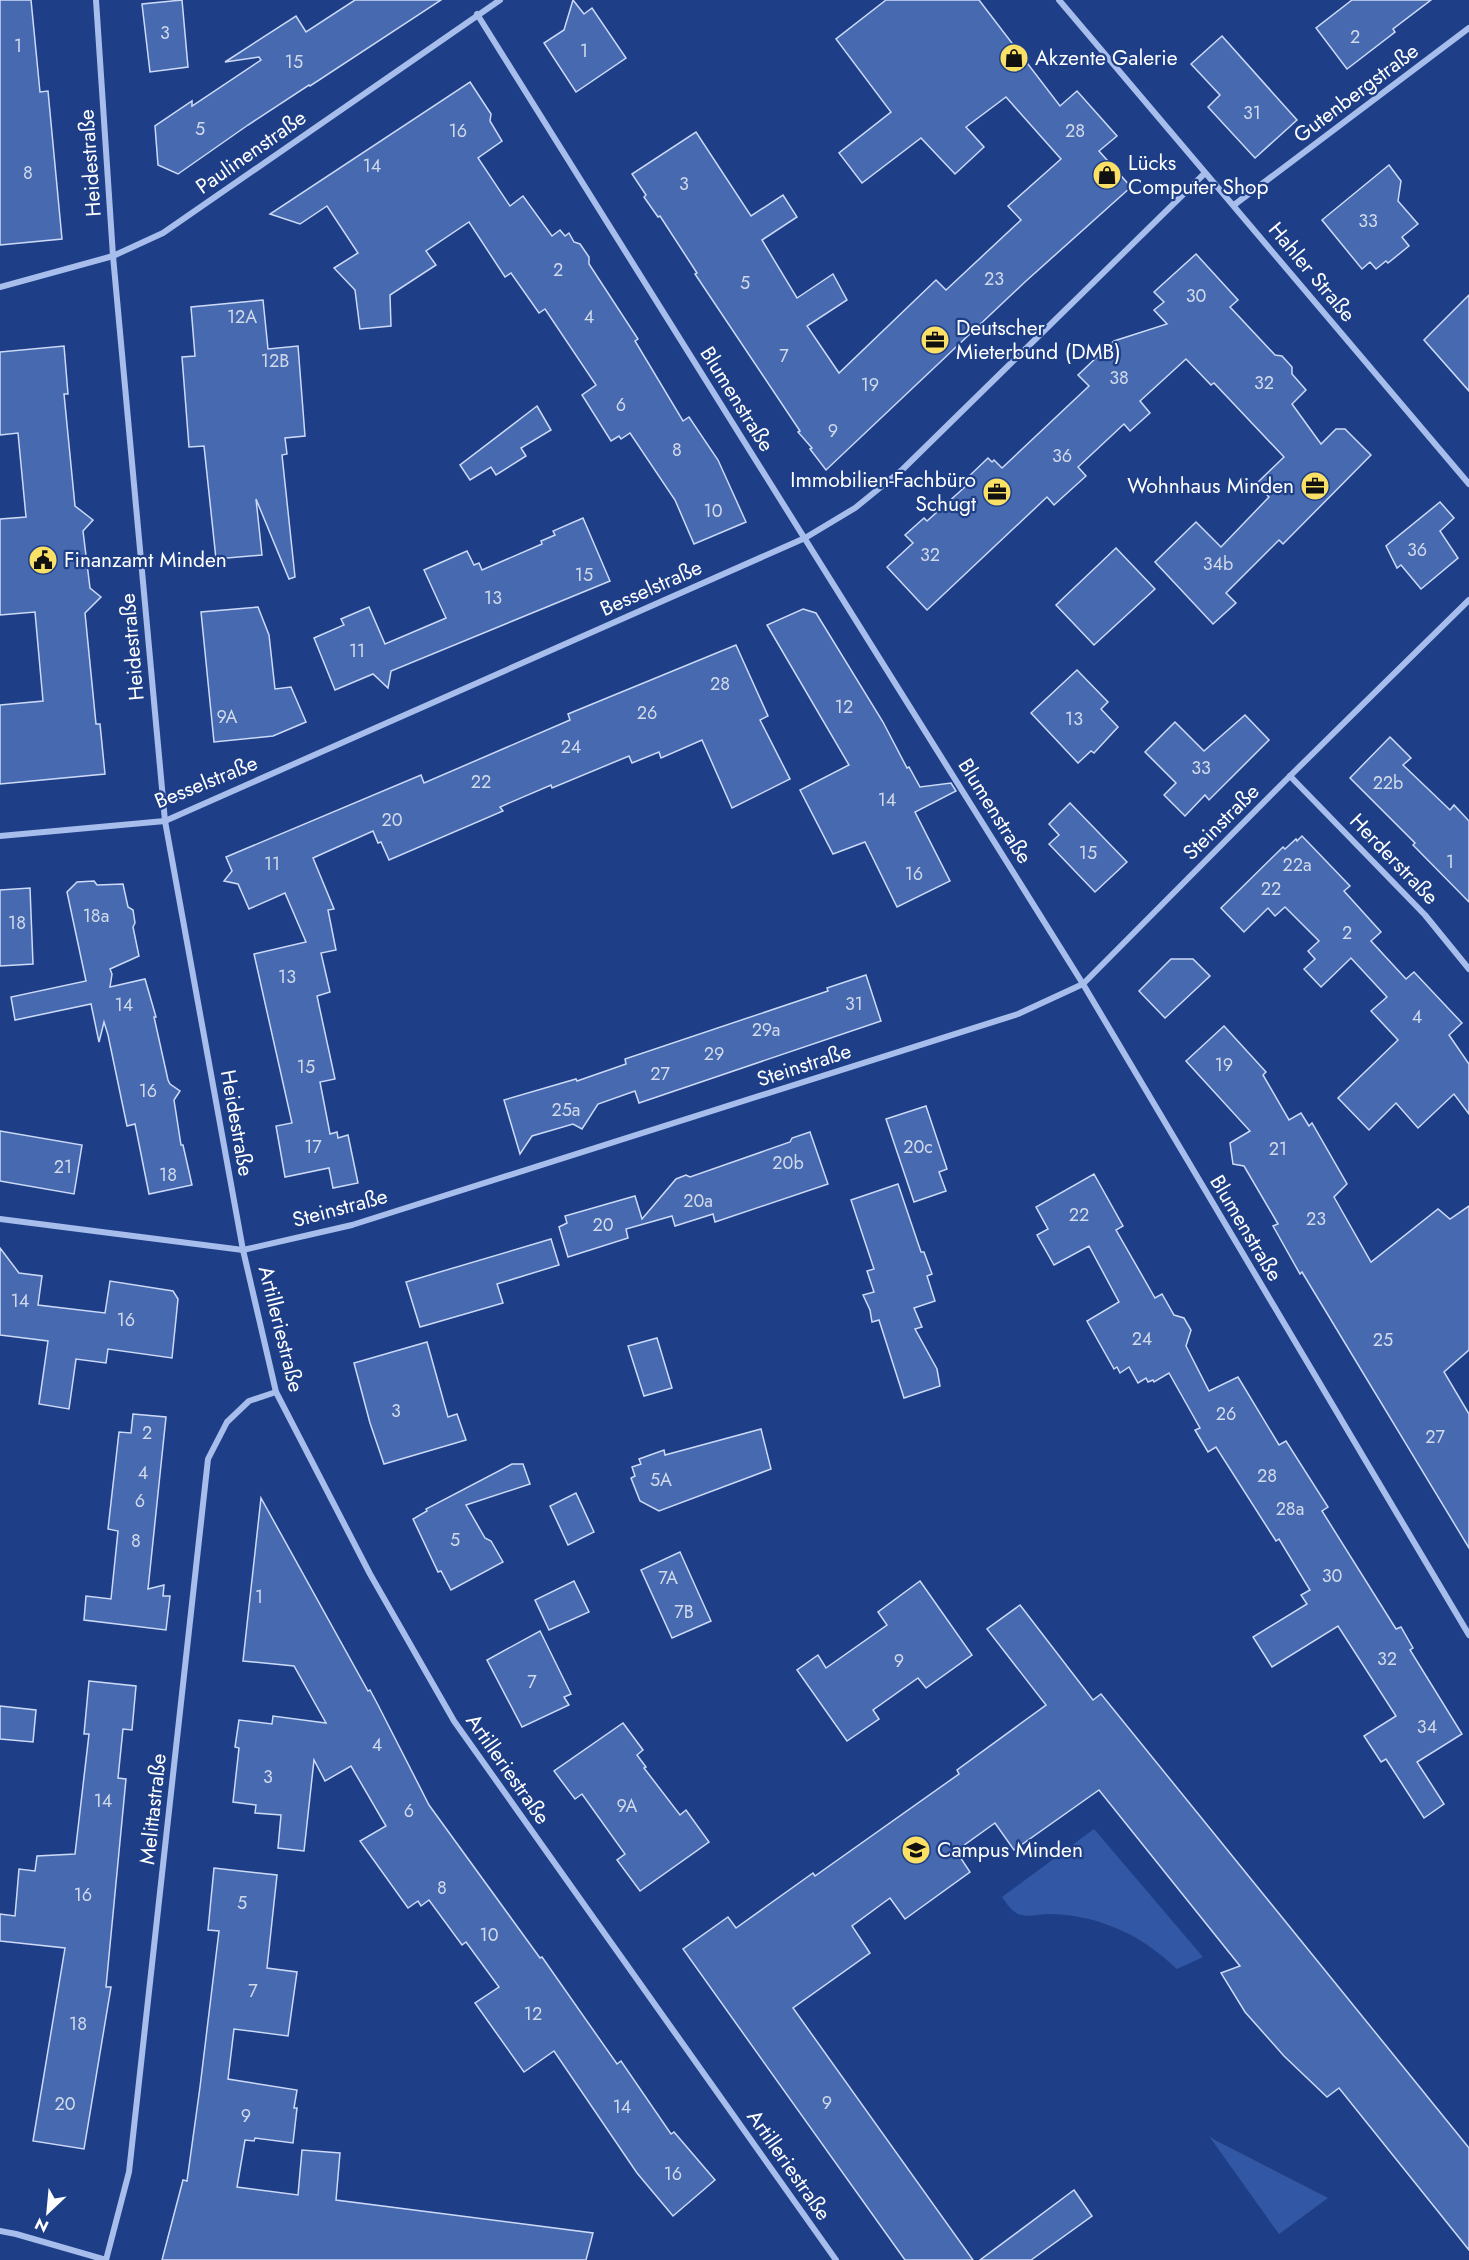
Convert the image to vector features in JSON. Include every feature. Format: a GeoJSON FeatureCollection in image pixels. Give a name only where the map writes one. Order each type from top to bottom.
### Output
{"type":"FeatureCollection","features":[{"type":"Feature","properties":{"kind":"street","name":"Heidestraße"},"geometry":{"type":"LineString","coordinates":[[96,0],[113,256],[165,821],[243,1250]]}},
{"type":"Feature","properties":{"kind":"street","name":"Paulinenstraße"},"geometry":{"type":"LineString","coordinates":[[0,287],[113,256],[164,233],[500,0]]}},
{"type":"Feature","properties":{"kind":"street","name":"Hahler Straße"},"geometry":{"type":"LineString","coordinates":[[1059,0],[1469,484]]}},
{"type":"Feature","properties":{"kind":"street","name":"Blumenstraße"},"geometry":{"type":"LineString","coordinates":[[477,14],[1083,984],[1469,1635]]}},
{"type":"Feature","properties":{"kind":"street","name":"Gutenbergstraße"},"geometry":{"type":"LineString","coordinates":[[1234,205],[1469,28]]}},
{"type":"Feature","properties":{"kind":"street","name":"Besselstraße"},"geometry":{"type":"LineString","coordinates":[[0,836],[165,821],[805,538],[855,508],[903,469],[1205,173]]}},
{"type":"Feature","properties":{"kind":"street","name":"Steinstraße"},"geometry":{"type":"LineString","coordinates":[[0,1219],[243,1250],[352,1225],[1018,1014],[1083,984],[1469,600]]}},
{"type":"Feature","properties":{"kind":"street","name":"Herderstraße"},"geometry":{"type":"LineString","coordinates":[[1290,776],[1425,915],[1469,969]]}},
{"type":"Feature","properties":{"kind":"street","name":"Artilleriestraße"},"geometry":{"type":"LineString","coordinates":[[243,1250],[276,1392],[370,1574],[454,1721],[837,2260]]}},
{"type":"Feature","properties":{"kind":"street","name":"Melittastraße"},"geometry":{"type":"LineString","coordinates":[[106,2260],[129,2172],[208,1459],[227,1422],[249,1401],[276,1392]]}},
{"type":"Feature","properties":{"kind":"street"},"geometry":{"type":"LineString","coordinates":[[0,2231],[106,2260]]}},
{"type":"Feature","properties":{"kind":"shaded area"},"geometry":{"type":"Polygon","coordinates":[[[1094,1829],[1203,1957],[1177,1969],[1145,1943],[1108,1925],[1087,1918],[1064,1915],[1022,1915],[1008,1906],[1002,1897],[1094,1829]]]}},
{"type":"Feature","properties":{"kind":"shaded area"},"geometry":{"type":"Polygon","coordinates":[[[1209,2136],[1215,2140],[1328,2198],[1279,2234],[1209,2136]]]}},
{"type":"Feature","properties":{"kind":"building"},"geometry":{"type":"Polygon","coordinates":[[[0,0],[31,0],[40,92],[48,91],[62,239],[0,245],[0,0]]]}},
{"type":"Feature","properties":{"kind":"building"},"geometry":{"type":"Polygon","coordinates":[[[182,0],[188,67],[150,72],[142,4],[182,0]]]}},
{"type":"Feature","properties":{"kind":"building"},"geometry":{"type":"Polygon","coordinates":[[[355,0],[441,0],[248,125],[178,174],[158,165],[155,126],[192,101],[192,106],[261,60],[259,57],[225,62],[296,16],[306,32],[355,0]]]}},
{"type":"Feature","properties":{"kind":"building"},"geometry":{"type":"Polygon","coordinates":[[[573,0],[584,14],[592,8],[626,58],[576,92],[544,43],[564,30],[573,0]]]}},
{"type":"Feature","properties":{"kind":"building"},"geometry":{"type":"Polygon","coordinates":[[[886,0],[979,0],[1060,106],[1077,91],[1117,136],[1099,151],[1131,187],[1026,281],[826,470],[798,432],[800,431],[695,274],[697,273],[660,216],[658,217],[644,197],[646,195],[632,174],[696,132],[751,216],[783,195],[797,217],[762,240],[797,298],[833,274],[847,300],[807,326],[839,373],[936,280],[946,290],[1021,220],[1008,206],[1061,159],[1006,97],[966,127],[984,147],[955,174],[921,138],[862,183],[839,153],[891,112],[836,39],[886,0]]]}},
{"type":"Feature","properties":{"kind":"building"},"geometry":{"type":"Polygon","coordinates":[[[1352,0],[1431,0],[1393,29],[1395,32],[1347,69],[1316,28],[1352,0]]]}},
{"type":"Feature","properties":{"kind":"building"},"geometry":{"type":"Polygon","coordinates":[[[1222,36],[1297,120],[1255,158],[1208,107],[1220,95],[1191,64],[1222,36]]]}},
{"type":"Feature","properties":{"kind":"building"},"geometry":{"type":"Polygon","coordinates":[[[470,82],[491,114],[490,121],[502,141],[478,158],[510,206],[523,196],[552,236],[560,230],[565,236],[569,233],[574,242],[580,244],[589,257],[589,264],[638,339],[635,341],[683,421],[689,417],[718,460],[746,522],[694,544],[675,500],[630,433],[621,439],[619,436],[611,441],[582,395],[596,385],[545,309],[539,313],[511,273],[505,277],[469,222],[426,251],[436,265],[390,295],[391,326],[360,329],[355,290],[334,268],[358,253],[327,206],[300,224],[270,214],[470,82]]]}},
{"type":"Feature","properties":{"kind":"building"},"geometry":{"type":"Polygon","coordinates":[[[1389,165],[1401,181],[1398,201],[1418,224],[1402,237],[1409,246],[1388,263],[1386,261],[1376,269],[1370,262],[1362,269],[1322,220],[1389,165]]]}},
{"type":"Feature","properties":{"kind":"building"},"geometry":{"type":"Polygon","coordinates":[[[1196,254],[1238,300],[1230,307],[1275,355],[1282,356],[1292,367],[1292,374],[1306,390],[1292,404],[1321,444],[1336,429],[1345,429],[1371,455],[1283,544],[1279,540],[1226,593],[1236,603],[1213,624],[1155,562],[1196,522],[1221,547],[1269,497],[1256,484],[1284,457],[1214,383],[1211,385],[1186,359],[1140,401],[1150,413],[1130,431],[1124,424],[1078,467],[1086,476],[1054,505],[1047,497],[927,610],[887,567],[913,543],[905,535],[924,518],[927,521],[966,486],[963,482],[988,458],[992,462],[994,460],[1002,468],[1089,386],[1078,375],[1114,341],[1167,324],[1154,310],[1164,302],[1154,292],[1196,254]]]}},
{"type":"Feature","properties":{"kind":"building"},"geometry":{"type":"Polygon","coordinates":[[[1469,295],[1469,391],[1424,340],[1469,295]]]}},
{"type":"Feature","properties":{"kind":"building"},"geometry":{"type":"Polygon","coordinates":[[[263,300],[268,349],[298,346],[305,436],[285,438],[287,454],[282,455],[295,577],[289,579],[256,499],[262,555],[216,559],[204,446],[189,447],[182,357],[195,356],[191,307],[263,300]]]}},
{"type":"Feature","properties":{"kind":"building","name":"Finanzamt Minden"},"geometry":{"type":"Polygon","coordinates":[[[64,346],[68,394],[64,394],[75,506],[93,520],[83,531],[90,588],[101,597],[85,613],[96,724],[100,724],[105,774],[0,784],[0,705],[43,701],[35,612],[0,615],[0,519],[26,517],[18,433],[0,435],[0,352],[64,346]]]}},
{"type":"Feature","properties":{"kind":"building"},"geometry":{"type":"Polygon","coordinates":[[[537,406],[551,430],[521,448],[526,456],[496,475],[491,467],[470,480],[460,465],[537,406]]]}},
{"type":"Feature","properties":{"kind":"building"},"geometry":{"type":"Polygon","coordinates":[[[1440,502],[1454,518],[1440,531],[1458,558],[1421,589],[1401,565],[1397,568],[1386,546],[1440,502]]]}},
{"type":"Feature","properties":{"kind":"building"},"geometry":{"type":"Polygon","coordinates":[[[583,518],[610,581],[391,671],[388,688],[373,674],[335,690],[314,638],[344,625],[341,619],[369,607],[385,644],[446,618],[424,570],[467,551],[474,565],[479,563],[482,570],[542,544],[541,541],[555,535],[553,531],[583,518]]]}},
{"type":"Feature","properties":{"kind":"building"},"geometry":{"type":"Polygon","coordinates":[[[1116,548],[1155,589],[1094,645],[1056,605],[1116,548]]]}},
{"type":"Feature","properties":{"kind":"building"},"geometry":{"type":"Polygon","coordinates":[[[258,607],[269,635],[275,689],[291,687],[306,722],[273,736],[214,742],[201,612],[258,607]]]}},
{"type":"Feature","properties":{"kind":"building"},"geometry":{"type":"Polygon","coordinates":[[[803,609],[816,613],[920,787],[951,783],[956,791],[915,812],[950,881],[897,907],[865,842],[833,854],[800,790],[849,765],[767,625],[803,609]]]}},
{"type":"Feature","properties":{"kind":"building"},"geometry":{"type":"Polygon","coordinates":[[[736,645],[768,716],[760,720],[790,779],[732,808],[702,740],[661,758],[659,752],[632,763],[629,756],[552,788],[551,785],[500,807],[503,811],[389,860],[373,831],[313,858],[334,909],[328,910],[336,950],[321,953],[330,992],[317,996],[335,1079],[320,1082],[330,1134],[337,1132],[338,1138],[348,1135],[358,1183],[333,1188],[329,1168],[285,1177],[276,1126],[292,1123],[254,954],[306,942],[285,893],[249,909],[238,884],[224,881],[232,871],[226,857],[421,775],[424,783],[570,720],[568,714],[736,645]]]}},
{"type":"Feature","properties":{"kind":"building"},"geometry":{"type":"Polygon","coordinates":[[[1077,670],[1108,702],[1101,709],[1118,727],[1094,753],[1091,751],[1078,763],[1031,713],[1077,670]]]}},
{"type":"Feature","properties":{"kind":"building"},"geometry":{"type":"Polygon","coordinates":[[[1245,715],[1269,740],[1209,800],[1205,795],[1185,816],[1164,795],[1176,783],[1145,752],[1175,722],[1204,751],[1245,715]]]}},
{"type":"Feature","properties":{"kind":"building"},"geometry":{"type":"Polygon","coordinates":[[[1390,737],[1411,758],[1403,765],[1450,810],[1454,805],[1469,821],[1469,902],[1413,845],[1415,843],[1350,778],[1390,737]]]}},
{"type":"Feature","properties":{"kind":"building"},"geometry":{"type":"Polygon","coordinates":[[[1070,803],[1127,862],[1095,892],[1049,844],[1059,835],[1049,824],[1070,803]]]}},
{"type":"Feature","properties":{"kind":"building"},"geometry":{"type":"Polygon","coordinates":[[[1302,836],[1350,886],[1344,891],[1381,932],[1371,941],[1406,979],[1414,972],[1462,1023],[1449,1035],[1469,1064],[1469,1114],[1454,1094],[1418,1128],[1396,1103],[1369,1130],[1338,1098],[1398,1040],[1371,1011],[1387,997],[1351,958],[1321,987],[1304,969],[1315,959],[1308,951],[1319,941],[1285,907],[1275,916],[1268,908],[1244,932],[1221,908],[1283,847],[1285,849],[1302,836]]]}},
{"type":"Feature","properties":{"kind":"building"},"geometry":{"type":"Polygon","coordinates":[[[94,881],[97,885],[123,884],[128,907],[133,910],[135,923],[133,927],[139,956],[110,969],[112,974],[110,987],[145,979],[156,1017],[154,1017],[168,1080],[180,1091],[174,1100],[181,1145],[183,1145],[192,1185],[149,1194],[135,1124],[127,1126],[108,1035],[104,1022],[99,1042],[91,1004],[15,1020],[11,997],[86,981],[67,892],[77,882],[94,881]]]}},
{"type":"Feature","properties":{"kind":"building"},"geometry":{"type":"Polygon","coordinates":[[[30,888],[33,964],[0,966],[0,890],[30,888]]]}},
{"type":"Feature","properties":{"kind":"building"},"geometry":{"type":"Polygon","coordinates":[[[1171,959],[1193,959],[1210,976],[1165,1018],[1139,991],[1171,959]]]}},
{"type":"Feature","properties":{"kind":"building"},"geometry":{"type":"Polygon","coordinates":[[[866,975],[881,1021],[639,1103],[635,1091],[598,1104],[582,1129],[573,1124],[532,1136],[520,1154],[504,1100],[576,1079],[577,1081],[626,1064],[625,1059],[828,991],[827,988],[866,975]]]}},
{"type":"Feature","properties":{"kind":"building"},"geometry":{"type":"Polygon","coordinates":[[[1224,1026],[1266,1072],[1263,1075],[1289,1120],[1301,1113],[1309,1126],[1312,1123],[1347,1184],[1334,1197],[1371,1262],[1438,1209],[1450,1219],[1469,1206],[1469,1350],[1444,1372],[1469,1414],[1469,1548],[1302,1272],[1300,1274],[1273,1226],[1278,1224],[1244,1166],[1233,1164],[1230,1143],[1250,1131],[1186,1061],[1224,1026]]]}},
{"type":"Feature","properties":{"kind":"building"},"geometry":{"type":"Polygon","coordinates":[[[926,1106],[947,1169],[939,1172],[946,1191],[914,1202],[886,1119],[926,1106]]]}},
{"type":"Feature","properties":{"kind":"building"},"geometry":{"type":"Polygon","coordinates":[[[0,1131],[82,1145],[74,1194],[0,1181],[0,1131]]]}},
{"type":"Feature","properties":{"kind":"building"},"geometry":{"type":"Polygon","coordinates":[[[810,1132],[828,1184],[715,1222],[713,1214],[675,1226],[672,1216],[626,1229],[628,1238],[568,1257],[559,1227],[567,1223],[565,1216],[635,1196],[642,1219],[676,1179],[686,1175],[690,1177],[790,1142],[792,1138],[810,1132]]]}},
{"type":"Feature","properties":{"kind":"building"},"geometry":{"type":"Polygon","coordinates":[[[1094,1174],[1123,1226],[1116,1230],[1155,1298],[1162,1294],[1174,1315],[1184,1318],[1191,1330],[1186,1346],[1209,1391],[1238,1377],[1279,1445],[1286,1441],[1328,1507],[1322,1511],[1396,1629],[1401,1627],[1413,1648],[1410,1650],[1462,1734],[1417,1762],[1444,1804],[1424,1818],[1386,1759],[1381,1762],[1364,1736],[1396,1716],[1338,1626],[1272,1667],[1253,1637],[1307,1604],[1301,1595],[1310,1590],[1279,1539],[1276,1541],[1216,1447],[1208,1452],[1195,1430],[1200,1428],[1169,1373],[1154,1382],[1153,1380],[1148,1382],[1146,1378],[1138,1383],[1129,1367],[1120,1373],[1117,1367],[1114,1369],[1087,1321],[1119,1302],[1089,1246],[1054,1265],[1037,1235],[1048,1229],[1036,1207],[1094,1174]]]}},
{"type":"Feature","properties":{"kind":"building"},"geometry":{"type":"Polygon","coordinates":[[[898,1184],[921,1252],[924,1252],[932,1274],[927,1276],[935,1301],[914,1308],[922,1327],[915,1329],[937,1369],[940,1386],[904,1398],[879,1320],[872,1322],[870,1310],[863,1295],[874,1292],[867,1271],[874,1269],[851,1200],[898,1184]]]}},
{"type":"Feature","properties":{"kind":"building"},"geometry":{"type":"Polygon","coordinates":[[[551,1239],[559,1265],[497,1284],[503,1303],[420,1327],[406,1282],[551,1239]]]}},
{"type":"Feature","properties":{"kind":"building"},"geometry":{"type":"Polygon","coordinates":[[[0,1248],[19,1273],[42,1276],[38,1305],[105,1313],[110,1281],[173,1291],[178,1299],[172,1358],[108,1349],[106,1363],[76,1359],[69,1409],[39,1404],[48,1341],[0,1335],[0,1248]]]}},
{"type":"Feature","properties":{"kind":"building"},"geometry":{"type":"Polygon","coordinates":[[[657,1338],[672,1388],[644,1396],[628,1346],[657,1338]]]}},
{"type":"Feature","properties":{"kind":"building"},"geometry":{"type":"Polygon","coordinates":[[[427,1342],[448,1417],[457,1414],[466,1440],[384,1464],[354,1363],[427,1342]]]}},
{"type":"Feature","properties":{"kind":"building"},"geometry":{"type":"Polygon","coordinates":[[[133,1414],[166,1417],[148,1589],[164,1585],[163,1596],[170,1596],[166,1630],[84,1620],[86,1596],[111,1599],[118,1531],[108,1529],[119,1432],[131,1433],[133,1414]]]}},
{"type":"Feature","properties":{"kind":"building"},"geometry":{"type":"Polygon","coordinates":[[[761,1429],[771,1469],[659,1511],[640,1501],[631,1478],[635,1476],[632,1467],[641,1464],[639,1459],[664,1450],[665,1455],[761,1429]]]}},
{"type":"Feature","properties":{"kind":"building"},"geometry":{"type":"Polygon","coordinates":[[[512,1464],[523,1464],[530,1484],[466,1505],[485,1538],[491,1541],[503,1562],[451,1590],[441,1571],[438,1572],[413,1519],[427,1511],[426,1509],[512,1464]]]}},
{"type":"Feature","properties":{"kind":"building"},"geometry":{"type":"Polygon","coordinates":[[[576,1493],[594,1532],[568,1545],[550,1506],[576,1493]]]}},
{"type":"Feature","properties":{"kind":"building"},"geometry":{"type":"Polygon","coordinates":[[[261,1498],[368,1691],[370,1690],[429,1805],[540,1958],[542,1957],[617,2064],[621,2061],[671,2134],[674,2132],[715,2180],[673,2216],[637,2173],[554,2051],[524,2072],[475,2003],[499,1987],[466,1942],[462,1945],[429,1900],[421,1906],[418,1901],[408,1908],[360,1841],[386,1826],[351,1766],[325,1781],[314,1760],[304,1851],[278,1848],[281,1815],[255,1813],[256,1805],[233,1802],[239,1748],[235,1747],[239,1720],[272,1724],[273,1716],[326,1723],[294,1666],[243,1661],[261,1498]]]}},
{"type":"Feature","properties":{"kind":"building"},"geometry":{"type":"Polygon","coordinates":[[[680,1552],[711,1621],[672,1638],[641,1570],[680,1552]]]}},
{"type":"Feature","properties":{"kind":"building"},"geometry":{"type":"Polygon","coordinates":[[[574,1581],[589,1612],[549,1630],[535,1600],[574,1581]]]}},
{"type":"Feature","properties":{"kind":"building"},"geometry":{"type":"Polygon","coordinates":[[[920,1581],[972,1655],[926,1688],[918,1678],[873,1710],[879,1719],[847,1741],[797,1670],[818,1655],[826,1668],[887,1625],[878,1612],[920,1581]]]}},
{"type":"Feature","properties":{"kind":"building"},"geometry":{"type":"Polygon","coordinates":[[[1020,1605],[1093,1700],[1101,1694],[1469,2148],[1469,2250],[1339,2088],[1327,2097],[1284,2056],[1245,2012],[1221,1973],[1240,1966],[1099,1790],[1014,1850],[995,1823],[956,1851],[970,1872],[905,1919],[890,1898],[852,1926],[870,1953],[793,2008],[973,2260],[905,2260],[683,1949],[728,1917],[736,1928],[813,1873],[815,1876],[959,1774],[957,1770],[1046,1705],[987,1629],[1020,1605]]]}},
{"type":"Feature","properties":{"kind":"building"},"geometry":{"type":"Polygon","coordinates":[[[540,1631],[571,1694],[564,1697],[569,1705],[522,1727],[487,1660],[540,1631]]]}},
{"type":"Feature","properties":{"kind":"building"},"geometry":{"type":"Polygon","coordinates":[[[89,1681],[136,1686],[132,1730],[123,1729],[118,1778],[126,1779],[106,1987],[111,1987],[84,2149],[33,2141],[65,1948],[0,1941],[0,1914],[15,1916],[19,1869],[35,1871],[37,1856],[75,1854],[89,1734],[84,1734],[89,1681]]]}},
{"type":"Feature","properties":{"kind":"building"},"geometry":{"type":"Polygon","coordinates":[[[0,1706],[36,1710],[33,1742],[0,1739],[0,1706]]]}},
{"type":"Feature","properties":{"kind":"building"},"geometry":{"type":"Polygon","coordinates":[[[623,1723],[643,1750],[637,1755],[646,1767],[644,1768],[680,1815],[686,1810],[709,1842],[640,1891],[617,1860],[625,1854],[582,1794],[575,1799],[554,1771],[623,1723]]]}},
{"type":"Feature","properties":{"kind":"building"},"geometry":{"type":"Polygon","coordinates":[[[214,1868],[277,1875],[267,1968],[297,1972],[288,2036],[234,2029],[228,2079],[297,2090],[293,2143],[255,2138],[254,2141],[245,2140],[237,2187],[298,2195],[302,2150],[340,2153],[336,2200],[593,2233],[586,2260],[162,2260],[183,2180],[187,2181],[200,2087],[219,1931],[208,1930],[214,1868]]]}},
{"type":"Feature","properties":{"kind":"building"},"geometry":{"type":"Polygon","coordinates":[[[1074,2190],[1092,2216],[1031,2260],[980,2260],[1074,2190]]]}},
{"type":"Feature","properties":{"kind":"place","name":"Akzente Galerie"},"geometry":{"type":"Point","coordinates":[1014,58]}},
{"type":"Feature","properties":{"kind":"place","name":"Lücks Computer Shop"},"geometry":{"type":"Point","coordinates":[1107,175]}},
{"type":"Feature","properties":{"kind":"place","name":"Deutscher Mieterbund (DMB)"},"geometry":{"type":"Point","coordinates":[935,340]}},
{"type":"Feature","properties":{"kind":"place","name":"Wohnhaus Minden"},"geometry":{"type":"Point","coordinates":[1315,486]}},
{"type":"Feature","properties":{"kind":"place","name":"Immobilien-Fachbüro Schugt"},"geometry":{"type":"Point","coordinates":[997,492]}},
{"type":"Feature","properties":{"kind":"place","name":"Finanzamt Minden"},"geometry":{"type":"Point","coordinates":[43,560]}},
{"type":"Feature","properties":{"kind":"place","name":"Campus Minden"},"geometry":{"type":"Point","coordinates":[916,1850]}}]}
